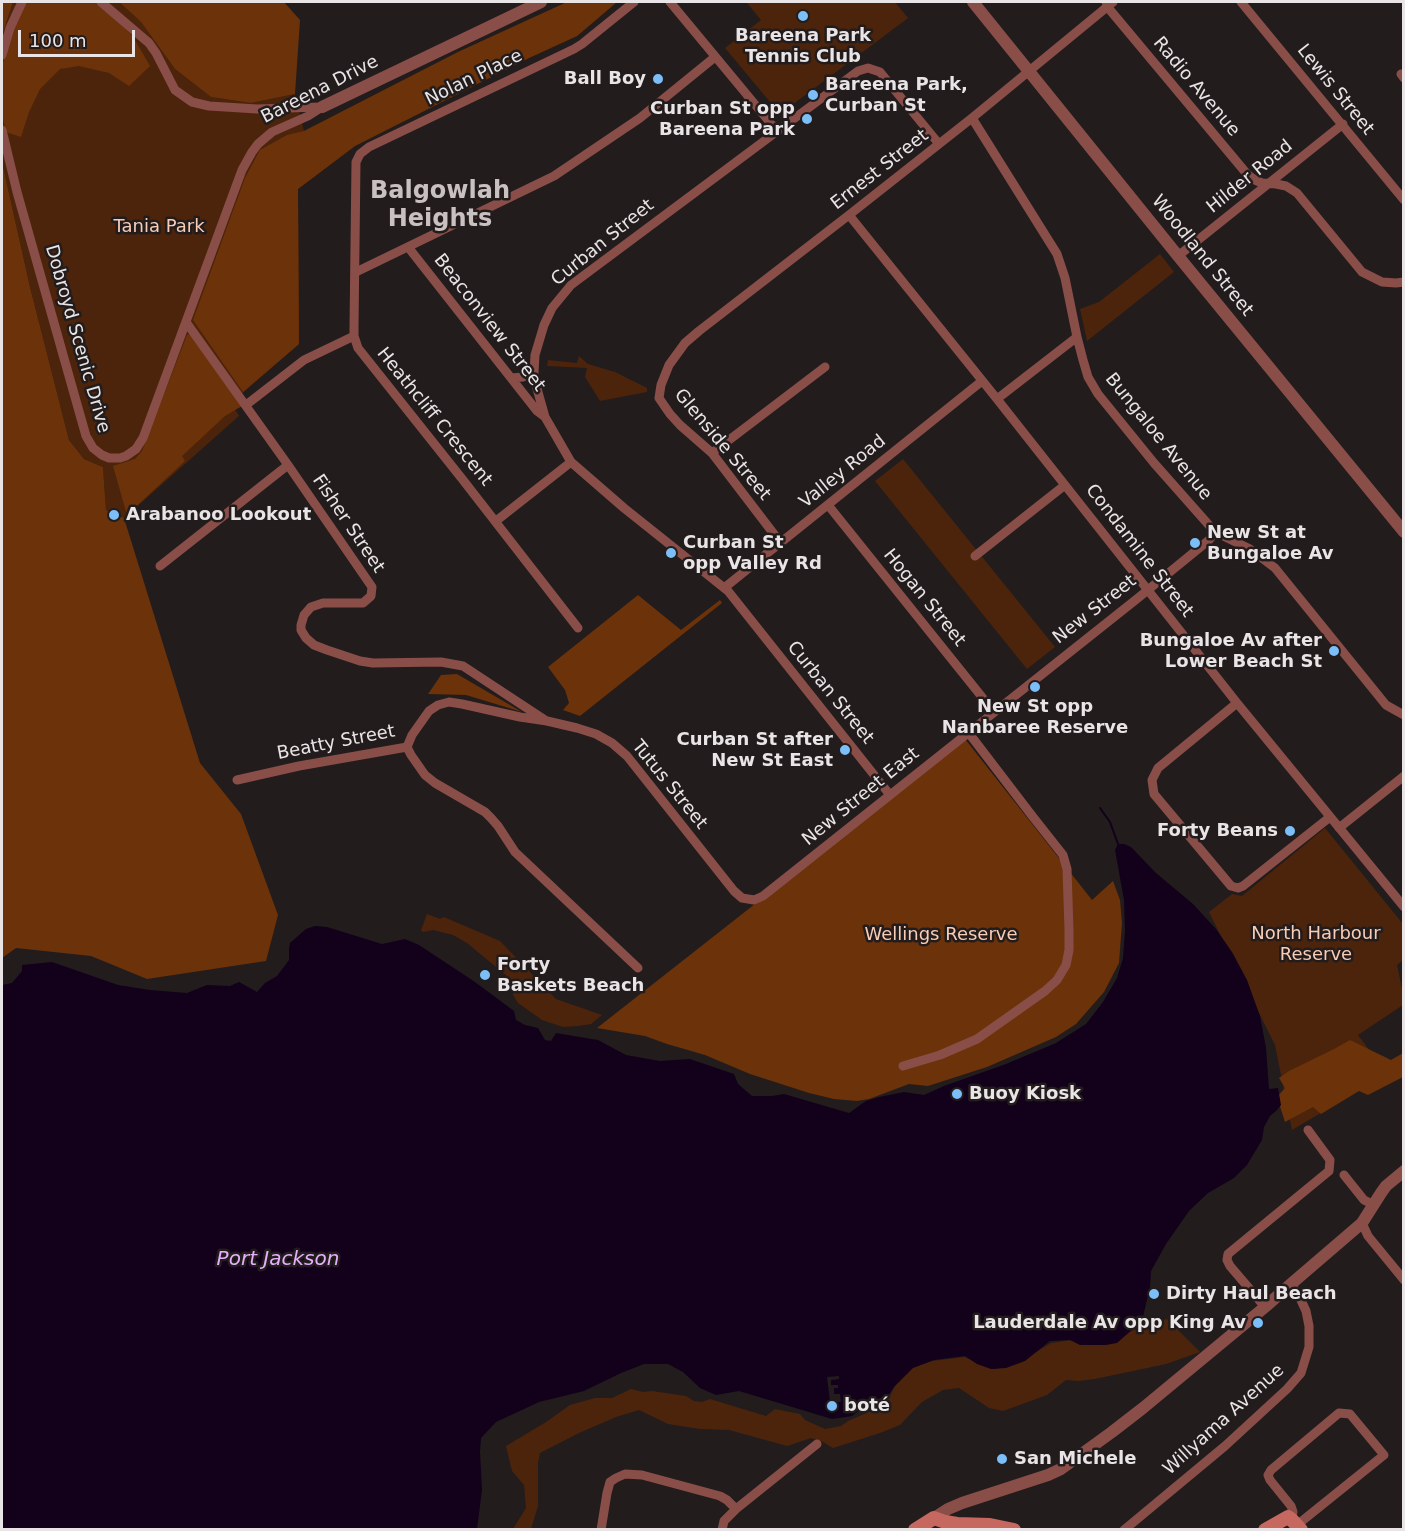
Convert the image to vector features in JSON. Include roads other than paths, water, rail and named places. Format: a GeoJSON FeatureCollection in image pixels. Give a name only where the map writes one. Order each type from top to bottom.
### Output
{"type":"FeatureCollection","features":[{"type":"Feature","properties":{"kind":"main road"},"geometry":{"type":"LineString","coordinates":[[915,1530],[934,1518],[957,1524],[990,1525],[1014,1530]]}},
{"type":"Feature","properties":{"kind":"main road"},"geometry":{"type":"LineString","coordinates":[[1265,1530],[1286,1518],[1296,1524]]}},
{"type":"Feature","properties":{"kind":"street"},"geometry":{"type":"LineString","coordinates":[[2,55],[10,28],[22,2]]}},
{"type":"Feature","properties":{"kind":"street"},"geometry":{"type":"LineString","coordinates":[[100,2],[148,43],[159,58],[172,86],[187,100],[209,106],[257,109],[322,107]]}},
{"type":"Feature","properties":{"kind":"street","name":"Bareena Drive"},"geometry":{"type":"LineString","coordinates":[[186,322],[247,161],[264,138],[322,107],[541,2]]}},
{"type":"Feature","properties":{"kind":"street","name":"Nolan Place"},"geometry":{"type":"LineString","coordinates":[[356,272],[356,162],[360,154],[366,149],[574,49],[634,2]]}},
{"type":"Feature","properties":{"kind":"street"},"geometry":{"type":"LineString","coordinates":[[670,2],[777,131]]}},
{"type":"Feature","properties":{"kind":"street","name":"Woodland Street"},"geometry":{"type":"LineString","coordinates":[[973,2],[1404,532]]}},
{"type":"Feature","properties":{"kind":"street","name":"Lewis Street"},"geometry":{"type":"LineString","coordinates":[[1241,2],[1404,200]]}},
{"type":"Feature","properties":{"kind":"street","name":"Ernest Street"},"geometry":{"type":"LineString","coordinates":[[669,365],[685,343],[699,331],[972,118],[1109,3]]}},
{"type":"Feature","properties":{"kind":"street","name":"Radio Avenue"},"geometry":{"type":"LineString","coordinates":[[1109,3],[1110,10],[1247,174],[1254,180],[1286,186],[1297,193],[1362,272],[1382,282],[1404,282]]}},
{"type":"Feature","properties":{"kind":"street"},"geometry":{"type":"LineString","coordinates":[[246,405],[304,360],[354,336],[356,272],[554,176],[640,118],[715,57]]}},
{"type":"Feature","properties":{"kind":"street","name":"Curban Street"},"geometry":{"type":"LineString","coordinates":[[890,795],[730,594],[571,462],[545,417],[534,378],[535,355],[544,325],[552,309],[571,285],[853,74],[868,68],[883,75],[939,144]]}},
{"type":"Feature","properties":{"kind":"street"},"geometry":{"type":"LineString","coordinates":[[288,109],[296,113],[297,117],[293,122]]}},
{"type":"Feature","properties":{"kind":"street","name":"Bungaloe Avenue"},"geometry":{"type":"LineString","coordinates":[[972,118],[1058,254],[1088,377],[1098,394],[1154,463],[1215,532],[1251,549],[1275,568],[1386,705],[1404,715]]}},
{"type":"Feature","properties":{"kind":"street","name":"Hilder Road"},"geometry":{"type":"LineString","coordinates":[[1178,256],[1343,124]]}},
{"type":"Feature","properties":{"kind":"street","name":"Dobroyd Scenic Drive"},"geometry":{"type":"LineString","coordinates":[[2,130],[17,192],[86,436],[93,448],[102,455],[114,458],[126,456],[140,444],[186,322]]}},
{"type":"Feature","properties":{"kind":"street","name":"Condamine Street"},"geometry":{"type":"LineString","coordinates":[[849,215],[1237,703],[1404,907]]}},
{"type":"Feature","properties":{"kind":"street","name":"Beaconview Street"},"geometry":{"type":"LineString","coordinates":[[408,247],[537,411],[545,417]]}},
{"type":"Feature","properties":{"kind":"street","name":"Fisher Street"},"geometry":{"type":"LineString","coordinates":[[186,322],[288,465],[373,590],[369,599],[363,603],[323,603],[311,608],[304,615],[301,626],[303,634],[310,642],[360,661],[373,663],[441,662],[464,666],[547,721]]}},
{"type":"Feature","properties":{"kind":"street","name":"Heathcliff Crescent"},"geometry":{"type":"LineString","coordinates":[[354,336],[362,354],[496,521],[578,628]]}},
{"type":"Feature","properties":{"kind":"street"},"geometry":{"type":"LineString","coordinates":[[997,399],[1077,337]]}},
{"type":"Feature","properties":{"kind":"street","name":"Glenside Street"},"geometry":{"type":"LineString","coordinates":[[669,365],[661,385],[659,398],[680,425],[712,453],[780,542]]}},
{"type":"Feature","properties":{"kind":"street"},"geometry":{"type":"LineString","coordinates":[[712,453],[825,368]]}},
{"type":"Feature","properties":{"kind":"street"},"geometry":{"type":"LineString","coordinates":[[512,378],[523,377],[534,372]]}},
{"type":"Feature","properties":{"kind":"street","name":"Valley Road"},"geometry":{"type":"LineString","coordinates":[[724,588],[982,381]]}},
{"type":"Feature","properties":{"kind":"street"},"geometry":{"type":"LineString","coordinates":[[496,521],[571,462]]}},
{"type":"Feature","properties":{"kind":"street"},"geometry":{"type":"LineString","coordinates":[[160,566],[288,465]]}},
{"type":"Feature","properties":{"kind":"street"},"geometry":{"type":"LineString","coordinates":[[975,556],[1065,485]]}},
{"type":"Feature","properties":{"kind":"street","name":"Hogan Street"},"geometry":{"type":"LineString","coordinates":[[828,505],[994,712]]}},
{"type":"Feature","properties":{"kind":"street","name":"New Street"},"geometry":{"type":"LineString","coordinates":[[994,712],[1148,590],[1209,540],[1215,532]]}},
{"type":"Feature","properties":{"kind":"street","name":"Tutus Street"},"geometry":{"type":"LineString","coordinates":[[407,747],[412,735],[429,711],[449,702],[547,721],[596,734],[620,749],[734,891],[746,899]]}},
{"type":"Feature","properties":{"kind":"street"},"geometry":{"type":"LineString","coordinates":[[1237,703],[1158,768],[1152,780],[1154,794],[1231,886],[1238,888],[1330,817]]}},
{"type":"Feature","properties":{"kind":"street","name":"New Street East"},"geometry":{"type":"LineString","coordinates":[[746,899],[754,900],[763,896],[994,712]]}},
{"type":"Feature","properties":{"kind":"street"},"geometry":{"type":"LineString","coordinates":[[903,1066],[940,1055],[977,1039],[1057,980],[1066,965],[1069,950],[1066,869],[1063,855],[968,732]]}},
{"type":"Feature","properties":{"kind":"street","name":"Beatty Street"},"geometry":{"type":"LineString","coordinates":[[237,780],[299,766],[407,747],[425,775],[485,812],[521,859],[638,968]]}},
{"type":"Feature","properties":{"kind":"street"},"geometry":{"type":"LineString","coordinates":[[1339,828],[1404,776]]}},
{"type":"Feature","properties":{"kind":"street"},"geometry":{"type":"LineString","coordinates":[[1266,1307],[1230,1266],[1227,1260],[1228,1254],[1329,1171],[1330,1160],[1308,1130]]}},
{"type":"Feature","properties":{"kind":"street"},"geometry":{"type":"LineString","coordinates":[[934,1518],[962,1503],[1061,1469],[1143,1408],[1266,1307],[1368,1214],[1386,1186],[1404,1171]]}},
{"type":"Feature","properties":{"kind":"street"},"geometry":{"type":"LineString","coordinates":[[1344,1175],[1364,1200],[1368,1214],[1368,1236],[1404,1281]]}},
{"type":"Feature","properties":{"kind":"street","name":"Willyama Avenue"},"geometry":{"type":"LineString","coordinates":[[1124,1530],[1225,1446],[1287,1389],[1301,1373],[1310,1347],[1309,1326],[1306,1311],[1291,1284]]}},
{"type":"Feature","properties":{"kind":"street"},"geometry":{"type":"LineString","coordinates":[[1339,1413],[1350,1414],[1384,1455],[1296,1524],[1291,1506],[1268,1475],[1339,1413]]}},
{"type":"Feature","properties":{"kind":"street"},"geometry":{"type":"LineString","coordinates":[[722,1530],[724,1521],[736,1509],[817,1444]]}},
{"type":"Feature","properties":{"kind":"street"},"geometry":{"type":"LineString","coordinates":[[601,1530],[610,1482],[625,1474],[642,1476],[720,1496],[736,1509]]}},
{"type":"Feature","properties":{"kind":"water","name":"Port Jackson"},"geometry":{"type":"Polygon","coordinates":[[[1118,844],[1131,847],[1156,873],[1193,904],[1216,929],[1232,952],[1247,980],[1260,1016],[1266,1048],[1269,1089],[1278,1088],[1281,1105],[1270,1116],[1264,1127],[1262,1140],[1247,1165],[1234,1178],[1208,1193],[1189,1211],[1166,1244],[1151,1271],[1150,1287],[1142,1321],[1117,1343],[1080,1345],[1070,1340],[1050,1341],[1025,1361],[1006,1368],[991,1369],[965,1356],[934,1360],[913,1368],[888,1396],[871,1401],[852,1416],[832,1419],[739,1391],[716,1395],[700,1388],[683,1372],[668,1364],[644,1364],[584,1391],[539,1402],[496,1422],[481,1438],[482,1490],[477,1529],[2,1529],[2,985],[12,983],[22,971],[22,965],[52,962],[118,985],[150,990],[187,993],[207,985],[230,986],[239,982],[257,992],[265,983],[277,976],[289,960],[290,943],[306,929],[315,926],[327,927],[382,944],[405,939],[419,945],[475,982],[514,1011],[516,1020],[538,1028],[545,1040],[551,1041],[556,1033],[598,1040],[626,1055],[660,1061],[690,1059],[734,1074],[738,1084],[752,1096],[784,1094],[849,1113],[866,1101],[879,1097],[904,1092],[924,1095],[1056,1043],[1086,1024],[1103,1002],[1117,978],[1123,958],[1124,900],[1115,850],[1118,844]]]}},
{"type":"Feature","properties":{"kind":"waterway"},"geometry":{"type":"LineString","coordinates":[[1100,808],[1110,822],[1118,844]]}},
{"type":"Feature","properties":{"kind":"place","name":"Bareena Park Tennis Club"},"geometry":{"type":"Point","coordinates":[803,16]}},
{"type":"Feature","properties":{"kind":"place","name":"Ball Boy"},"geometry":{"type":"Point","coordinates":[658,79]}},
{"type":"Feature","properties":{"kind":"place","name":"Bareena Park, Curban St"},"geometry":{"type":"Point","coordinates":[813,95]}},
{"type":"Feature","properties":{"kind":"place","name":"Curban St opp Bareena Park"},"geometry":{"type":"Point","coordinates":[807,119]}},
{"type":"Feature","properties":{"kind":"place","name":"Arabanoo Lookout"},"geometry":{"type":"Point","coordinates":[114,515]}},
{"type":"Feature","properties":{"kind":"place","name":"New St at Bungaloe Av"},"geometry":{"type":"Point","coordinates":[1195,543]}},
{"type":"Feature","properties":{"kind":"place","name":"Curban St opp Valley Rd"},"geometry":{"type":"Point","coordinates":[671,553]}},
{"type":"Feature","properties":{"kind":"place","name":"Bungaloe Av after Lower Beach St"},"geometry":{"type":"Point","coordinates":[1334,651]}},
{"type":"Feature","properties":{"kind":"place","name":"New St opp Nanbaree Reserve"},"geometry":{"type":"Point","coordinates":[1035,687]}},
{"type":"Feature","properties":{"kind":"place","name":"Curban St after New St East"},"geometry":{"type":"Point","coordinates":[845,750]}},
{"type":"Feature","properties":{"kind":"place","name":"Forty Beans"},"geometry":{"type":"Point","coordinates":[1290,831]}},
{"type":"Feature","properties":{"kind":"place","name":"Forty Baskets Beach"},"geometry":{"type":"Point","coordinates":[485,975]}},
{"type":"Feature","properties":{"kind":"place","name":"Buoy Kiosk"},"geometry":{"type":"Point","coordinates":[957,1094]}},
{"type":"Feature","properties":{"kind":"place","name":"Dirty Haul Beach"},"geometry":{"type":"Point","coordinates":[1154,1294]}},
{"type":"Feature","properties":{"kind":"place","name":"Lauderdale Av opp King Av"},"geometry":{"type":"Point","coordinates":[1258,1323]}},
{"type":"Feature","properties":{"kind":"place","name":"boté"},"geometry":{"type":"Point","coordinates":[832,1406]}},
{"type":"Feature","properties":{"kind":"place","name":"San Michele"},"geometry":{"type":"Point","coordinates":[1002,1459]}},
{"type":"Feature","properties":{"kind":"district","name":"Balgowlah Heights"},"geometry":{"type":"Point","coordinates":[440,206]}},
{"type":"Feature","properties":{"kind":"park label","name":"Tania Park"},"geometry":{"type":"Point","coordinates":[159,227]}},
{"type":"Feature","properties":{"kind":"park label","name":"Wellings Reserve"},"geometry":{"type":"Point","coordinates":[941,935]}},
{"type":"Feature","properties":{"kind":"park label","name":"North Harbour Reserve"},"geometry":{"type":"Point","coordinates":[1316,944]}}]}
